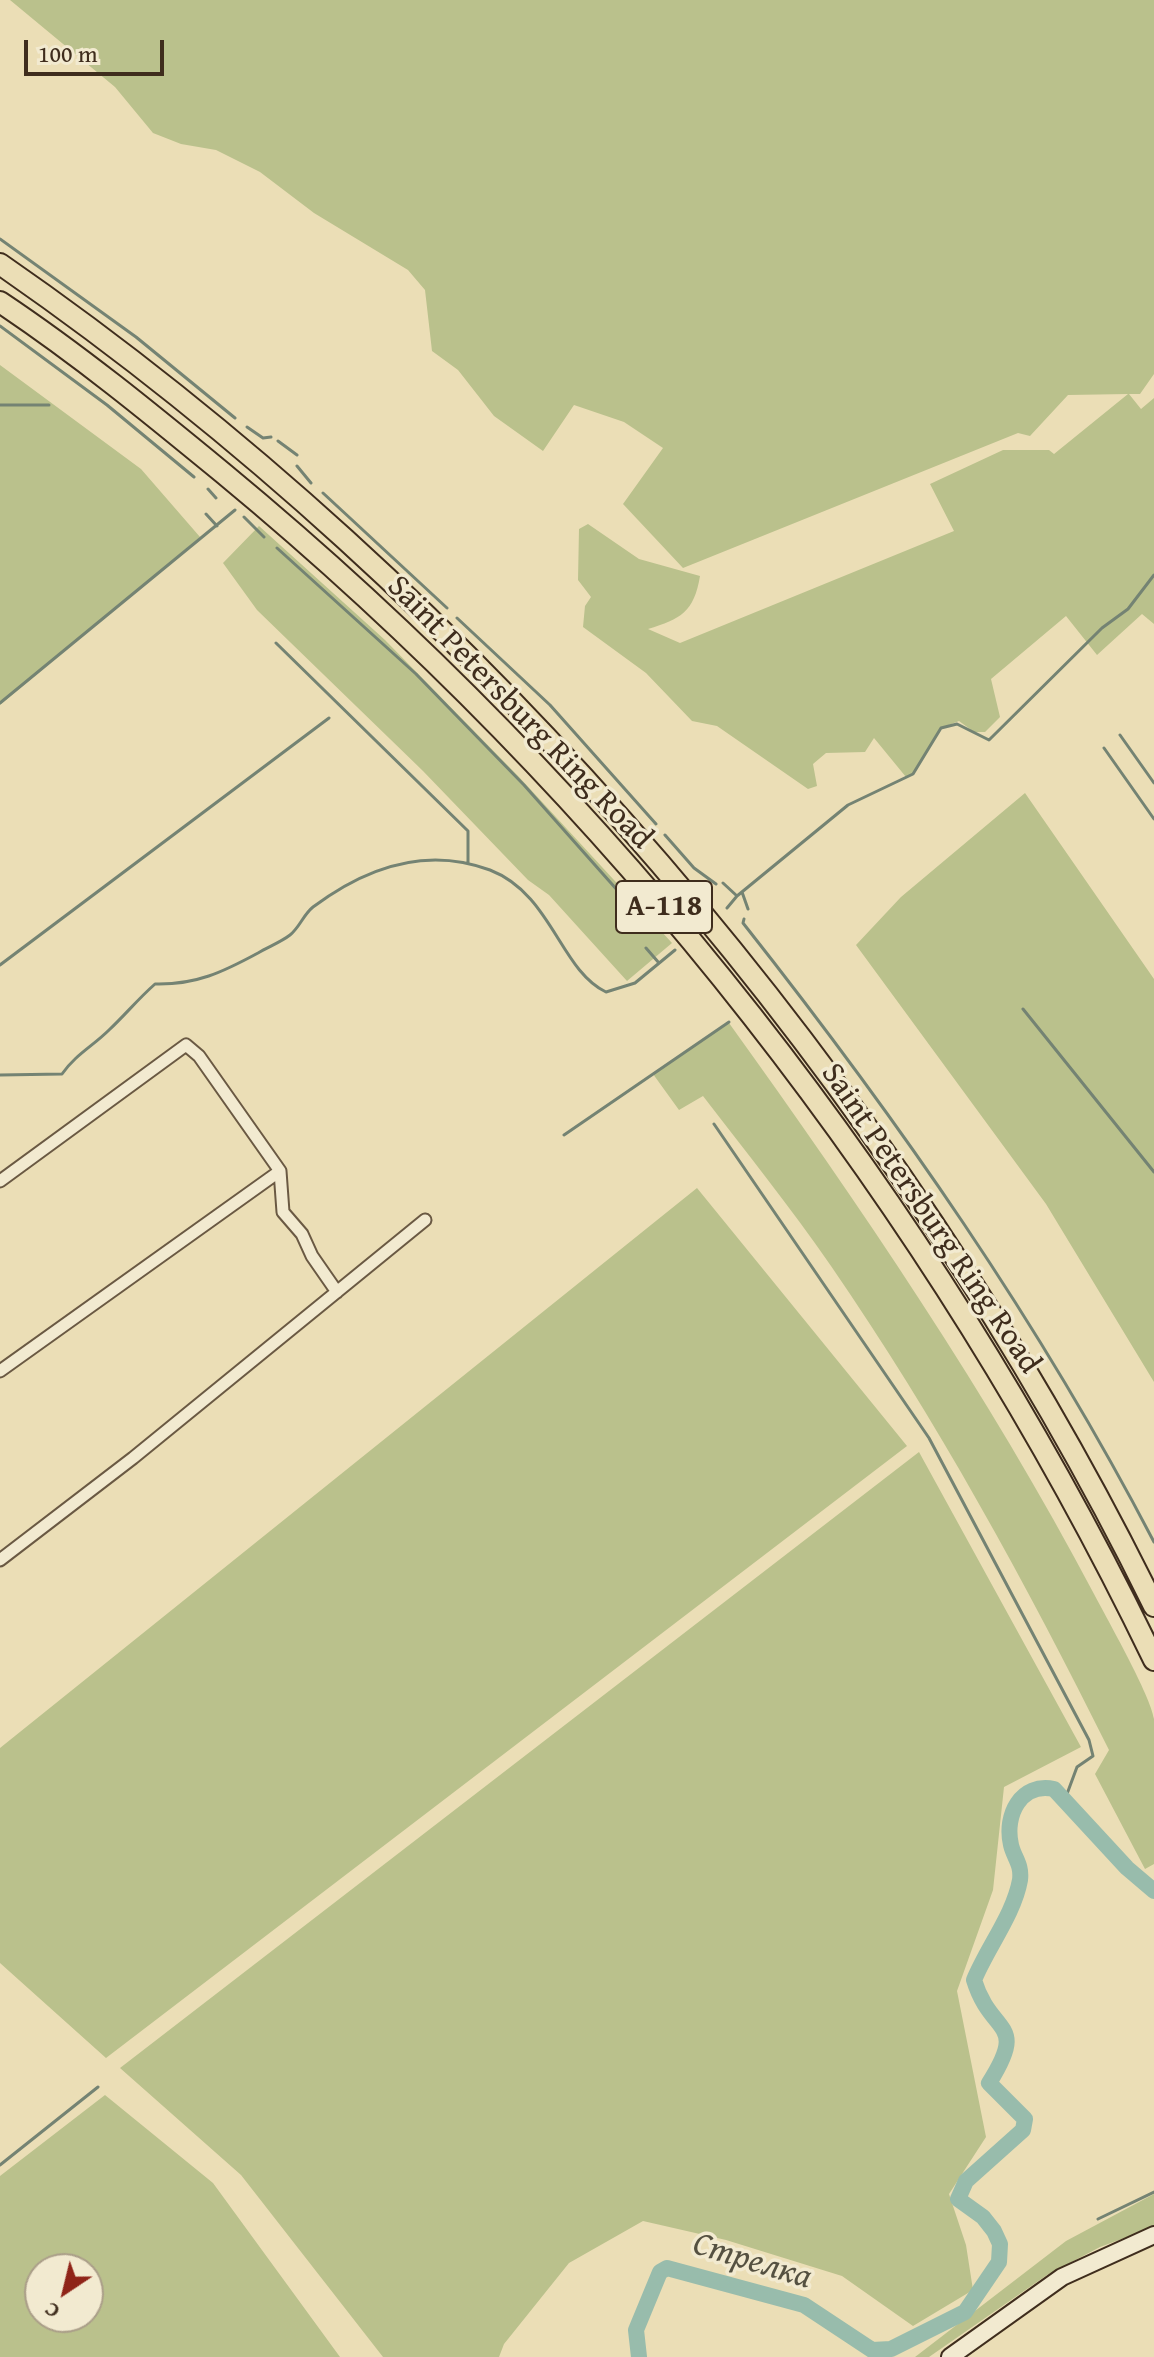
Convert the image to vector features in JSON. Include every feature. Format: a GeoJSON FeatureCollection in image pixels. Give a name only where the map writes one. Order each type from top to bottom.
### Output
{"type":"FeatureCollection","features":[{"type":"Feature","properties":{"kind":"highway","name":"Saint Petersburg Ring Road"},"geometry":{"type":"LineString","coordinates":[[0,264],[67,311],[275,477],[434,623],[598,794],[780,1013],[899,1175],[1059,1427],[1154,1606]]}},
{"type":"Feature","properties":{"kind":"highway","name":"Saint Petersburg Ring Road"},"geometry":{"type":"LineString","coordinates":[[0,302],[122,390],[297,534],[515,743],[683,928],[839,1130],[975,1334],[1039,1439],[1154,1660]]}},
{"type":"Feature","properties":{"kind":"main road"},"geometry":{"type":"LineString","coordinates":[[950,2357],[1062,2277],[1154,2235]]}},
{"type":"Feature","properties":{"kind":"street"},"geometry":{"type":"LineString","coordinates":[[0,1181],[186,1045],[199,1056],[280,1171],[283,1212],[302,1234],[312,1256],[337,1292]]}},
{"type":"Feature","properties":{"kind":"street"},"geometry":{"type":"LineString","coordinates":[[0,1371],[280,1171]]}},
{"type":"Feature","properties":{"kind":"street"},"geometry":{"type":"LineString","coordinates":[[0,1560],[425,1220]]}},
{"type":"Feature","properties":{"kind":"green space"},"geometry":{"type":"Polygon","coordinates":[[[10,0],[1154,0],[1154,374],[1140,394],[1129,394],[1141,409],[1154,398],[1154,624],[1142,614],[1097,655],[1066,616],[991,679],[1000,717],[985,732],[974,732],[959,721],[941,728],[913,774],[906,777],[874,738],[865,752],[826,753],[813,764],[817,786],[808,789],[717,726],[692,721],[646,673],[583,627],[585,606],[591,597],[578,580],[579,529],[588,524],[639,559],[700,576],[690,606],[669,622],[648,629],[680,643],[954,531],[930,484],[1003,450],[1049,450],[1054,454],[1128,394],[1068,395],[1030,436],[1018,433],[683,568],[623,504],[663,448],[624,422],[574,405],[543,451],[494,416],[458,370],[432,351],[425,290],[408,270],[314,213],[260,172],[216,150],[181,144],[153,133],[115,87],[10,0]]]}},
{"type":"Feature","properties":{"kind":"green space"},"geometry":{"type":"Polygon","coordinates":[[[0,365],[141,469],[200,537],[0,705],[0,365]]]}},
{"type":"Feature","properties":{"kind":"green space"},"geometry":{"type":"Polygon","coordinates":[[[259,526],[385,640],[520,778],[672,943],[627,981],[549,895],[528,880],[423,771],[257,610],[223,563],[259,526]]]}},
{"type":"Feature","properties":{"kind":"green space"},"geometry":{"type":"Polygon","coordinates":[[[1025,793],[1154,979],[1154,1382],[1046,1204],[856,945],[901,897],[1025,793]]]}},
{"type":"Feature","properties":{"kind":"green space"},"geometry":{"type":"Polygon","coordinates":[[[729,1023],[875,1232],[967,1374],[1053,1519],[1137,1676],[1154,1719],[1154,1864],[1145,1869],[1095,1774],[1109,1750],[1013,1564],[907,1383],[816,1244],[703,1096],[679,1110],[653,1074],[729,1023]]]}},
{"type":"Feature","properties":{"kind":"green space"},"geometry":{"type":"Polygon","coordinates":[[[697,1188],[907,1446],[106,2058],[0,1963],[0,1748],[697,1188]]]}},
{"type":"Feature","properties":{"kind":"green space"},"geometry":{"type":"Polygon","coordinates":[[[919,1452],[1081,1747],[1004,1787],[993,1890],[957,1991],[986,2137],[949,2194],[966,2245],[973,2290],[913,2326],[842,2276],[726,2240],[643,2221],[569,2263],[504,2344],[499,2357],[383,2357],[241,2175],[120,2068],[919,1452]]]}},
{"type":"Feature","properties":{"kind":"green space"},"geometry":{"type":"Polygon","coordinates":[[[105,2095],[213,2183],[340,2357],[0,2357],[0,2176],[105,2095]]]}},
{"type":"Feature","properties":{"kind":"green space"},"geometry":{"type":"Polygon","coordinates":[[[1154,2194],[1154,2227],[1100,2247],[1047,2275],[929,2357],[915,2357],[1066,2241],[1154,2194]]]}},
{"type":"Feature","properties":{"kind":"waterway"},"geometry":{"type":"LineString","coordinates":[[0,239],[136,337],[235,418]]}},
{"type":"Feature","properties":{"kind":"waterway"},"geometry":{"type":"LineString","coordinates":[[0,326],[107,405],[194,477]]}},
{"type":"Feature","properties":{"kind":"waterway"},"geometry":{"type":"LineString","coordinates":[[0,405],[49,405]]}},
{"type":"Feature","properties":{"kind":"waterway"},"geometry":{"type":"LineString","coordinates":[[247,427],[263,438],[271,437]]}},
{"type":"Feature","properties":{"kind":"waterway"},"geometry":{"type":"LineString","coordinates":[[278,441],[297,455]]}},
{"type":"Feature","properties":{"kind":"waterway"},"geometry":{"type":"LineString","coordinates":[[297,466],[311,483]]}},
{"type":"Feature","properties":{"kind":"waterway"},"geometry":{"type":"LineString","coordinates":[[208,489],[216,498]]}},
{"type":"Feature","properties":{"kind":"waterway"},"geometry":{"type":"LineString","coordinates":[[323,493],[447,608]]}},
{"type":"Feature","properties":{"kind":"waterway"},"geometry":{"type":"LineString","coordinates":[[0,703],[235,510]]}},
{"type":"Feature","properties":{"kind":"waterway"},"geometry":{"type":"LineString","coordinates":[[206,514],[217,526]]}},
{"type":"Feature","properties":{"kind":"waterway"},"geometry":{"type":"LineString","coordinates":[[244,517],[264,537]]}},
{"type":"Feature","properties":{"kind":"waterway"},"geometry":{"type":"LineString","coordinates":[[277,548],[416,674],[524,785],[626,900]]}},
{"type":"Feature","properties":{"kind":"waterway"},"geometry":{"type":"LineString","coordinates":[[727,908],[737,896],[848,805],[913,774],[941,728],[957,724],[989,740],[1102,628],[1128,609],[1154,575]]}},
{"type":"Feature","properties":{"kind":"waterway"},"geometry":{"type":"LineString","coordinates":[[457,618],[550,705],[656,824]]}},
{"type":"Feature","properties":{"kind":"waterway"},"geometry":{"type":"LineString","coordinates":[[276,643],[468,831],[468,863]]}},
{"type":"Feature","properties":{"kind":"waterway"},"geometry":{"type":"LineString","coordinates":[[0,965],[329,718]]}},
{"type":"Feature","properties":{"kind":"waterway"},"geometry":{"type":"LineString","coordinates":[[1120,735],[1154,783]]}},
{"type":"Feature","properties":{"kind":"waterway"},"geometry":{"type":"LineString","coordinates":[[1104,748],[1154,819]]}},
{"type":"Feature","properties":{"kind":"waterway"},"geometry":{"type":"LineString","coordinates":[[665,835],[694,868],[716,884]]}},
{"type":"Feature","properties":{"kind":"waterway"},"geometry":{"type":"LineString","coordinates":[[0,1075],[62,1074],[155,984],[196,980],[233,966],[290,935],[310,910],[333,893],[354,881],[397,865],[443,860],[466,863],[490,870],[511,881],[542,913],[577,967],[606,992],[635,983],[675,950]]}},
{"type":"Feature","properties":{"kind":"waterway"},"geometry":{"type":"LineString","coordinates":[[723,883],[737,896]]}},
{"type":"Feature","properties":{"kind":"waterway"},"geometry":{"type":"LineString","coordinates":[[742,892],[748,909]]}},
{"type":"Feature","properties":{"kind":"waterway"},"geometry":{"type":"LineString","coordinates":[[744,919],[743,923],[910,1146],[1014,1300],[1110,1460],[1154,1542]]}},
{"type":"Feature","properties":{"kind":"waterway"},"geometry":{"type":"LineString","coordinates":[[646,948],[659,963]]}},
{"type":"Feature","properties":{"kind":"waterway"},"geometry":{"type":"LineString","coordinates":[[1023,1009],[1154,1172]]}},
{"type":"Feature","properties":{"kind":"waterway"},"geometry":{"type":"LineString","coordinates":[[564,1135],[729,1022]]}},
{"type":"Feature","properties":{"kind":"waterway"},"geometry":{"type":"LineString","coordinates":[[714,1124],[929,1438],[1089,1740],[1093,1756],[1077,1767],[1064,1802]]}},
{"type":"Feature","properties":{"kind":"waterway","name":"Стрелка"},"geometry":{"type":"LineString","coordinates":[[639,2357],[636,2330],[660,2272],[667,2268],[804,2305],[872,2350],[891,2349],[965,2312],[999,2262],[1000,2244],[983,2217],[958,2199],[966,2181],[1023,2130],[1025,2119],[989,2083],[1001,2063],[1006,2037],[981,1998],[974,1980],[1017,1893],[1020,1870],[1009,1834],[1018,1803],[1032,1791],[1054,1789],[1127,1868],[1154,1891]]}},
{"type":"Feature","properties":{"kind":"waterway"},"geometry":{"type":"LineString","coordinates":[[0,2165],[98,2087]]}},
{"type":"Feature","properties":{"kind":"waterway"},"geometry":{"type":"LineString","coordinates":[[1098,2219],[1154,2192]]}}]}
